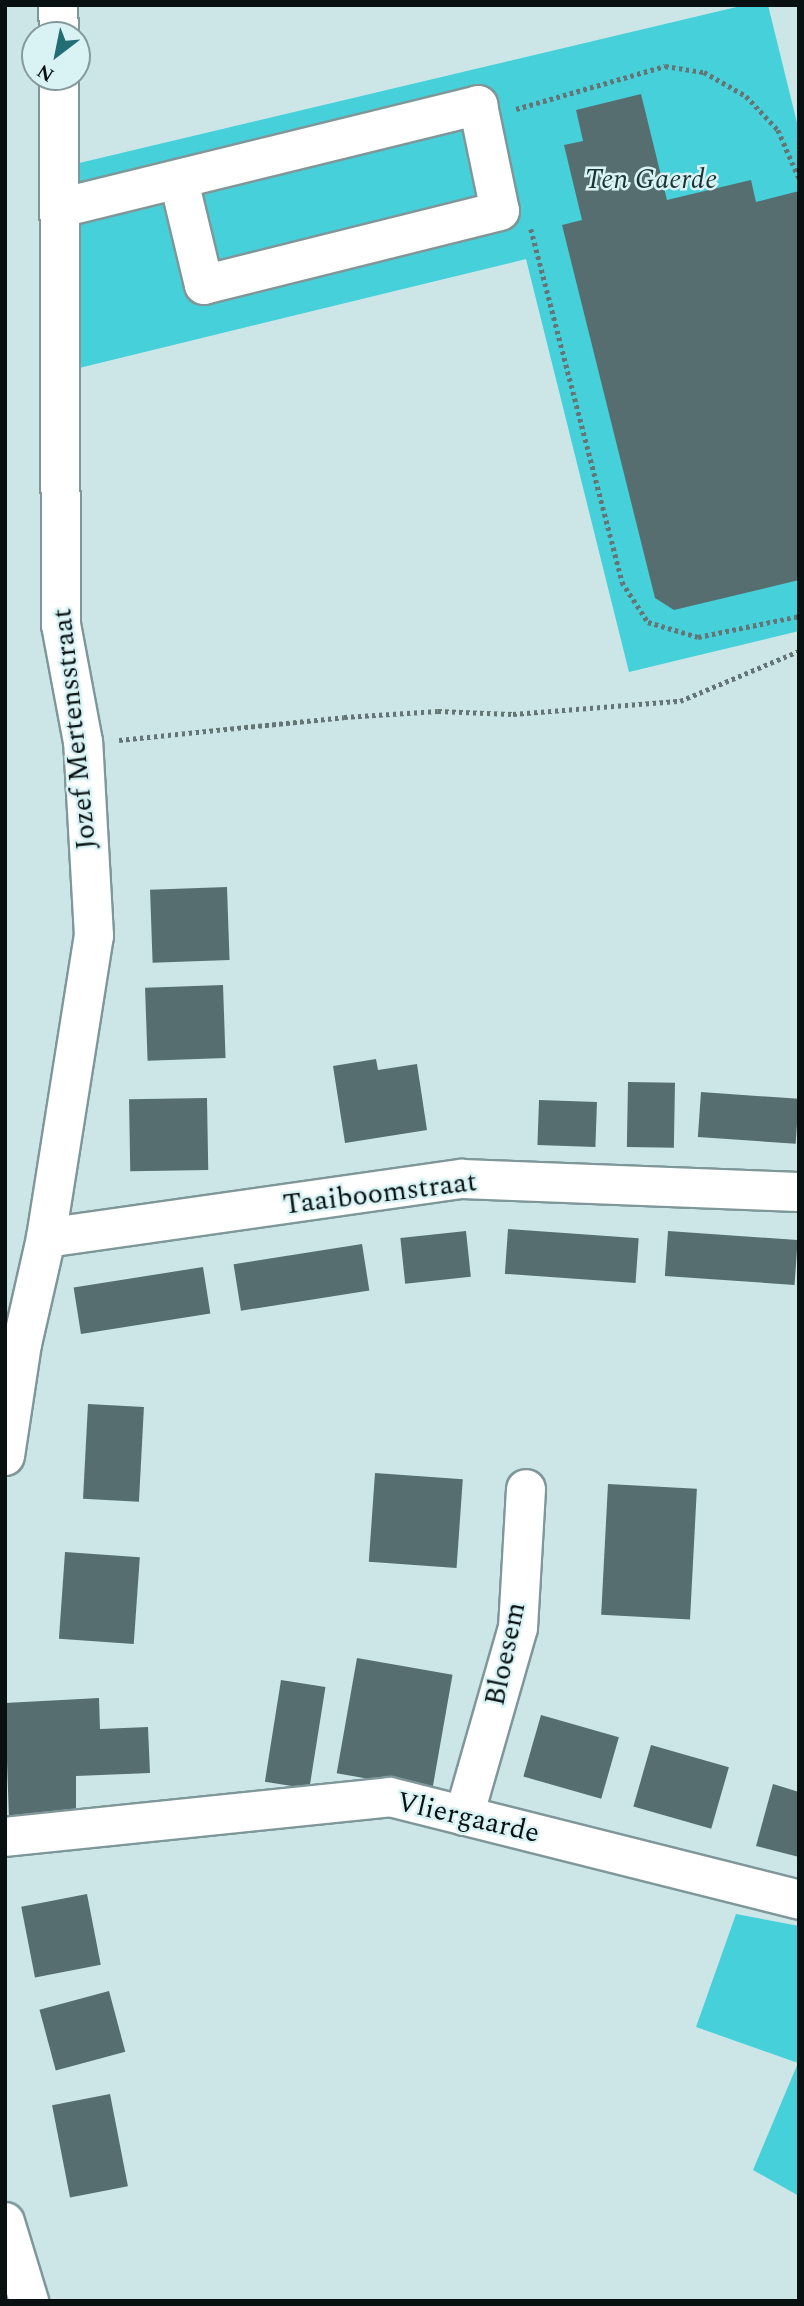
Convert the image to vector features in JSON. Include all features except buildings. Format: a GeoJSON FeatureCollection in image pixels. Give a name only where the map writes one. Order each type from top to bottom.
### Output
{"type":"FeatureCollection","features":[{"type":"Feature","properties":{"kind":"street","name":"Jozef Mertensstraat"},"geometry":{"type":"LineString","coordinates":[[5,1456],[22,1344],[47,1238],[94,936],[83,742],[61,625],[59,91]]}},
{"type":"Feature","properties":{"kind":"street"},"geometry":{"type":"LineString","coordinates":[[60,208],[179,181],[478,105],[500,211],[204,285],[179,181]]}},
{"type":"Feature","properties":{"kind":"street","name":"Taaiboomstraat"},"geometry":{"type":"LineString","coordinates":[[47,1238],[462,1180],[799,1192]]}},
{"type":"Feature","properties":{"kind":"street","name":"Bloesem"},"geometry":{"type":"LineString","coordinates":[[464,1816],[518,1628],[526,1489]]}},
{"type":"Feature","properties":{"kind":"street","name":"Vliergaarde"},"geometry":{"type":"LineString","coordinates":[[5,1837],[390,1797],[799,1899]]}},
{"type":"Feature","properties":{"kind":"street"},"geometry":{"type":"LineString","coordinates":[[5,2222],[29,2301]]}},
{"type":"Feature","properties":{"kind":"path"},"geometry":{"type":"LineString","coordinates":[[503,112],[665,66],[704,72],[747,96],[778,130],[799,178]]}},
{"type":"Feature","properties":{"kind":"path"},"geometry":{"type":"LineString","coordinates":[[528,217],[622,582],[648,622],[698,637],[799,616]]}},
{"type":"Feature","properties":{"kind":"path"},"geometry":{"type":"LineString","coordinates":[[83,742],[344,717],[438,711],[513,714],[680,701],[799,651]]}},
{"type":"Feature","properties":{"kind":"green space","name":"Ten Gaerde"},"geometry":{"type":"Polygon","coordinates":[[[745,5],[768,5],[799,131],[799,631],[629,672],[526,259],[75,369],[75,164],[745,5]]]}},
{"type":"Feature","properties":{"kind":"green space"},"geometry":{"type":"Polygon","coordinates":[[[736,1914],[799,1926],[799,2196],[753,2170],[798,2063],[696,2027],[736,1914]]]}}]}
